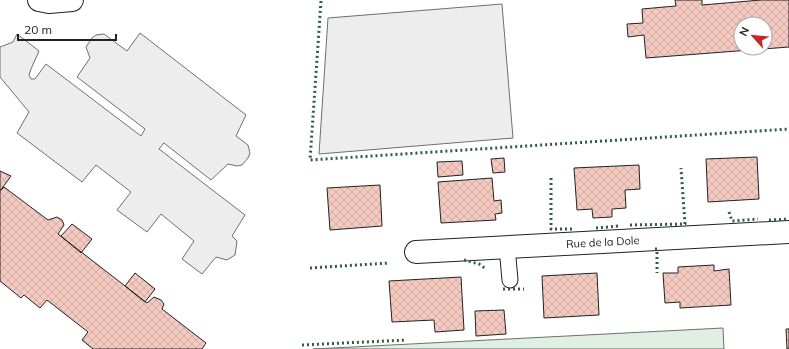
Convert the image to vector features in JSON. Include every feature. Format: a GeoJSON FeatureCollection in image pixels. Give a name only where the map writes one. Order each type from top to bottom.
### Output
{"type":"FeatureCollection","features":[{"type":"Feature","properties":{"kind":"street"},"geometry":{"type":"LineString","coordinates":[[39,0],[49,2],[72,0]]}},
{"type":"Feature","properties":{"kind":"street","name":"Rue de la Dole"},"geometry":{"type":"LineString","coordinates":[[416,252],[789,232]]}},
{"type":"Feature","properties":{"kind":"lane"},"geometry":{"type":"LineString","coordinates":[[507,247],[510,280]]}},
{"type":"Feature","properties":{"kind":"green space"},"geometry":{"type":"Polygon","coordinates":[[[723,328],[724,349],[313,349],[723,328]]]}},
{"type":"Feature","properties":{"kind":"shaded area"},"geometry":{"type":"Polygon","coordinates":[[[502,4],[513,138],[319,154],[328,18],[502,4]]]}},
{"type":"Feature","properties":{"kind":"shaded area"},"geometry":{"type":"Polygon","coordinates":[[[140,33],[246,115],[236,136],[248,145],[250,153],[248,158],[242,165],[237,166],[228,164],[211,180],[164,143],[159,149],[245,215],[232,236],[237,241],[235,255],[227,260],[216,257],[202,274],[182,259],[194,241],[161,214],[147,232],[117,210],[131,192],[96,165],[82,182],[17,133],[29,112],[0,77],[0,47],[13,42],[17,34],[39,51],[29,75],[31,79],[35,79],[46,64],[141,136],[145,129],[77,77],[90,58],[86,47],[96,35],[104,34],[127,51],[140,33]]]}},
{"type":"Feature","properties":{"kind":"building"},"geometry":{"type":"Polygon","coordinates":[[[675,0],[702,0],[702,5],[761,0],[789,0],[789,47],[773,48],[773,16],[733,16],[733,51],[646,58],[644,35],[628,37],[627,24],[643,23],[642,9],[676,6],[675,0]]]}},
{"type":"Feature","properties":{"kind":"building"},"geometry":{"type":"Polygon","coordinates":[[[757,157],[759,199],[708,202],[706,159],[757,157]]]}},
{"type":"Feature","properties":{"kind":"building"},"geometry":{"type":"Polygon","coordinates":[[[504,158],[505,172],[493,173],[491,159],[504,158]]]}},
{"type":"Feature","properties":{"kind":"building"},"geometry":{"type":"Polygon","coordinates":[[[462,161],[463,175],[438,177],[437,162],[462,161]]]}},
{"type":"Feature","properties":{"kind":"building"},"geometry":{"type":"Polygon","coordinates":[[[639,165],[640,189],[625,190],[626,208],[612,209],[612,217],[593,218],[592,209],[577,210],[574,168],[639,165]]]}},
{"type":"Feature","properties":{"kind":"building"},"geometry":{"type":"Polygon","coordinates":[[[0,171],[11,176],[0,191],[0,171]]]}},
{"type":"Feature","properties":{"kind":"building"},"geometry":{"type":"Polygon","coordinates":[[[492,178],[494,201],[501,200],[502,213],[495,214],[496,220],[441,223],[438,182],[492,178]]]}},
{"type":"Feature","properties":{"kind":"building"},"geometry":{"type":"Polygon","coordinates":[[[380,185],[382,226],[330,230],[327,188],[380,185]]]}},
{"type":"Feature","properties":{"kind":"building"},"geometry":{"type":"Polygon","coordinates":[[[4,187],[48,220],[57,217],[62,220],[64,225],[58,234],[147,303],[154,297],[161,300],[164,304],[162,309],[206,343],[202,349],[93,349],[82,340],[88,332],[47,300],[40,308],[24,295],[21,298],[0,281],[0,191],[4,187]]]}},
{"type":"Feature","properties":{"kind":"building"},"geometry":{"type":"Polygon","coordinates":[[[72,224],[92,239],[81,253],[61,236],[72,224]]]}},
{"type":"Feature","properties":{"kind":"building"},"geometry":{"type":"Polygon","coordinates":[[[714,265],[714,271],[729,269],[731,305],[680,308],[680,302],[665,303],[663,273],[678,273],[678,267],[714,265]]]}},
{"type":"Feature","properties":{"kind":"building"},"geometry":{"type":"Polygon","coordinates":[[[135,273],[155,289],[145,302],[125,286],[135,273]]]}},
{"type":"Feature","properties":{"kind":"building"},"geometry":{"type":"Polygon","coordinates":[[[597,273],[599,315],[544,318],[542,276],[597,273]]]}},
{"type":"Feature","properties":{"kind":"building"},"geometry":{"type":"Polygon","coordinates":[[[461,277],[464,330],[435,332],[434,320],[392,322],[389,281],[461,277]]]}},
{"type":"Feature","properties":{"kind":"building"},"geometry":{"type":"Polygon","coordinates":[[[504,310],[506,334],[476,336],[475,311],[504,310]]]}},
{"type":"Feature","properties":{"kind":"building"},"geometry":{"type":"Polygon","coordinates":[[[786,329],[789,329],[789,349],[787,349],[786,329]]]}},
{"type":"Feature","properties":{"kind":"hedge"},"geometry":{"type":"LineString","coordinates":[[321,1],[310,160],[789,129]]}},
{"type":"Feature","properties":{"kind":"hedge"},"geometry":{"type":"LineString","coordinates":[[630,225],[685,224],[681,168]]}},
{"type":"Feature","properties":{"kind":"hedge"},"geometry":{"type":"LineString","coordinates":[[551,178],[551,229],[572,229]]}},
{"type":"Feature","properties":{"kind":"hedge"},"geometry":{"type":"LineString","coordinates":[[729,212],[732,221],[758,219]]}},
{"type":"Feature","properties":{"kind":"hedge"},"geometry":{"type":"LineString","coordinates":[[769,220],[789,219]]}},
{"type":"Feature","properties":{"kind":"hedge"},"geometry":{"type":"LineString","coordinates":[[596,228],[619,226]]}},
{"type":"Feature","properties":{"kind":"hedge"},"geometry":{"type":"LineString","coordinates":[[655,249],[657,249],[657,273]]}},
{"type":"Feature","properties":{"kind":"hedge"},"geometry":{"type":"LineString","coordinates":[[464,260],[479,264],[486,269]]}},
{"type":"Feature","properties":{"kind":"hedge"},"geometry":{"type":"LineString","coordinates":[[310,268],[389,263]]}},
{"type":"Feature","properties":{"kind":"hedge"},"geometry":{"type":"LineString","coordinates":[[503,289],[524,289]]}},
{"type":"Feature","properties":{"kind":"hedge"},"geometry":{"type":"LineString","coordinates":[[302,345],[407,340]]}}]}
